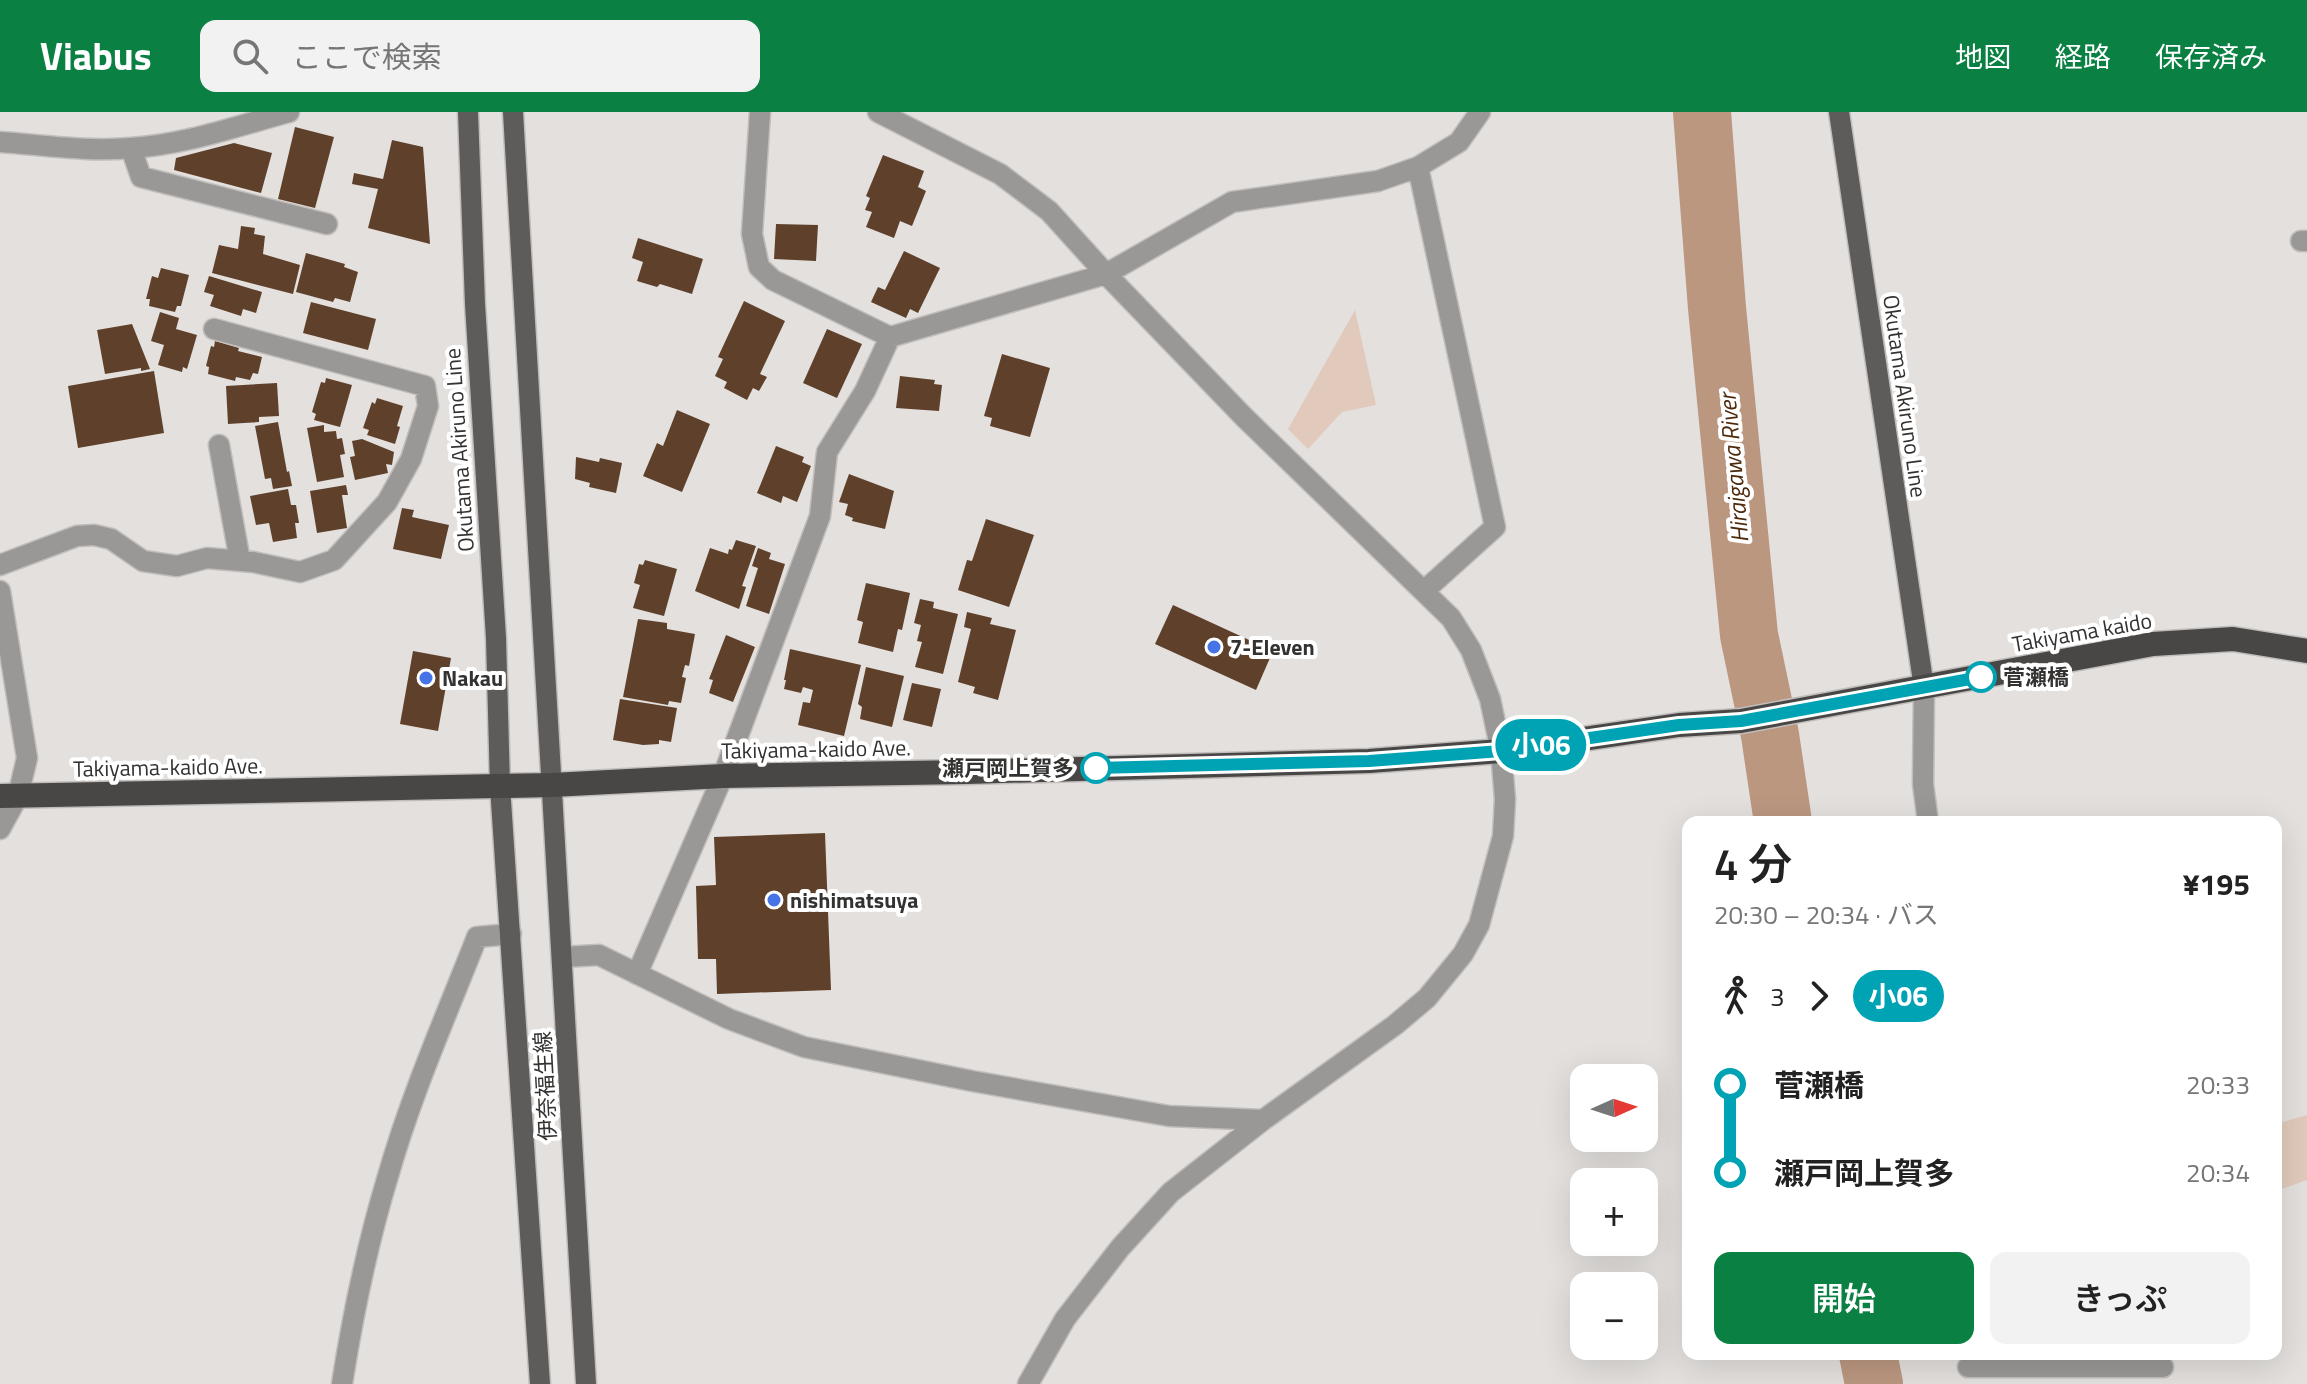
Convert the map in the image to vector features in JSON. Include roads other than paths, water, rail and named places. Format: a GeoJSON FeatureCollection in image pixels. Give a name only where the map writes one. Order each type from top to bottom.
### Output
{"type":"FeatureCollection","features":[{"type":"Feature","properties":{"kind":"highway","name":"Takiyama kaido"},"geometry":{"type":"LineString","coordinates":[[1679,725],[1741,721],[2153,644],[2233,639],[2307,651]]}},
{"type":"Feature","properties":{"kind":"highway","name":"Takiyama-kaido Ave."},"geometry":{"type":"LineString","coordinates":[[9,796],[552,785],[723,776],[1369,761],[1501,751],[1679,725]]}},
{"type":"Feature","properties":{"kind":"main road","name":"Okutama Akiruno Line"},"geometry":{"type":"LineString","coordinates":[[468,112],[475,304],[496,638],[500,786]]}},
{"type":"Feature","properties":{"kind":"main road"},"geometry":{"type":"LineString","coordinates":[[513,112],[552,785]]}},
{"type":"Feature","properties":{"kind":"main road","name":"Okutama Akiruno Line"},"geometry":{"type":"LineString","coordinates":[[1839,112],[1924,688]]}},
{"type":"Feature","properties":{"kind":"main road","name":"伊奈福生線"},"geometry":{"type":"LineString","coordinates":[[552,785],[586,1384]]}},
{"type":"Feature","properties":{"kind":"main road","name":"伊奈福生線"},"geometry":{"type":"LineString","coordinates":[[500,786],[540,1384]]}},
{"type":"Feature","properties":{"kind":"street"},"geometry":{"type":"LineString","coordinates":[[0,142],[104,149],[162,145],[289,112]]}},
{"type":"Feature","properties":{"kind":"street"},"geometry":{"type":"LineString","coordinates":[[760,112],[752,234],[759,267],[773,280],[890,337],[1106,274],[1232,202],[1378,181],[1418,167],[1459,142],[1480,112]]}},
{"type":"Feature","properties":{"kind":"street"},"geometry":{"type":"LineString","coordinates":[[878,112],[1000,174],[1049,211],[1244,417],[1451,618],[1471,650],[1490,699],[1501,751],[1505,799],[1503,836],[1479,925],[1463,954],[1427,998],[1395,1025],[1263,1120],[1171,1192],[1120,1248],[1065,1319],[1028,1384]]}},
{"type":"Feature","properties":{"kind":"street"},"geometry":{"type":"LineString","coordinates":[[131,148],[141,177],[327,224]]}},
{"type":"Feature","properties":{"kind":"street"},"geometry":{"type":"LineString","coordinates":[[1418,167],[1495,527],[1424,591]]}},
{"type":"Feature","properties":{"kind":"street"},"geometry":{"type":"LineString","coordinates":[[0,565],[77,536],[94,535],[111,539],[143,561],[177,566],[207,558],[300,572],[334,560],[387,502],[411,459],[428,406],[425,386],[214,329]]}},
{"type":"Feature","properties":{"kind":"street"},"geometry":{"type":"LineString","coordinates":[[637,974],[723,776],[820,516],[827,452],[865,391],[890,337]]}},
{"type":"Feature","properties":{"kind":"street"},"geometry":{"type":"LineString","coordinates":[[219,445],[240,561]]}},
{"type":"Feature","properties":{"kind":"street"},"geometry":{"type":"LineString","coordinates":[[0,591],[7,678],[27,758],[9,796],[0,829]]}},
{"type":"Feature","properties":{"kind":"street"},"geometry":{"type":"LineString","coordinates":[[1924,688],[1923,784],[1927,816]]}},
{"type":"Feature","properties":{"kind":"street"},"geometry":{"type":"LineString","coordinates":[[342,1384],[354,1310],[388,1174],[431,1053],[477,937],[511,934]]}},
{"type":"Feature","properties":{"kind":"street"},"geometry":{"type":"LineString","coordinates":[[562,957],[599,955],[729,1019],[804,1047],[1169,1116],[1263,1120]]}},
{"type":"Feature","properties":{"kind":"street"},"geometry":{"type":"LineString","coordinates":[[1968,1368],[2128,1375],[2163,1367]]}},
{"type":"Feature","properties":{"kind":"waterway","name":"Hiraigawa River"},"geometry":{"type":"LineString","coordinates":[[1702,112],[1717,308],[1749,635],[1770,735],[1782,816]]}},
{"type":"Feature","properties":{"kind":"waterway","name":"Hiraigawa River"},"geometry":{"type":"LineString","coordinates":[[1869,1360],[1874,1384]]}},
{"type":"Feature","properties":{"kind":"place","name":"7-Eleven"},"geometry":{"type":"Point","coordinates":[1214,647]}},
{"type":"Feature","properties":{"kind":"place","name":"菅瀬橋"},"geometry":{"type":"Point","coordinates":[1981,677]}},
{"type":"Feature","properties":{"kind":"place","name":"Nakau"},"geometry":{"type":"Point","coordinates":[426,678]}},
{"type":"Feature","properties":{"kind":"place","name":"瀬戸岡上賀多"},"geometry":{"type":"Point","coordinates":[1096,768]}},
{"type":"Feature","properties":{"kind":"place","name":"nishimatsuya"},"geometry":{"type":"Point","coordinates":[774,900]}}]}
